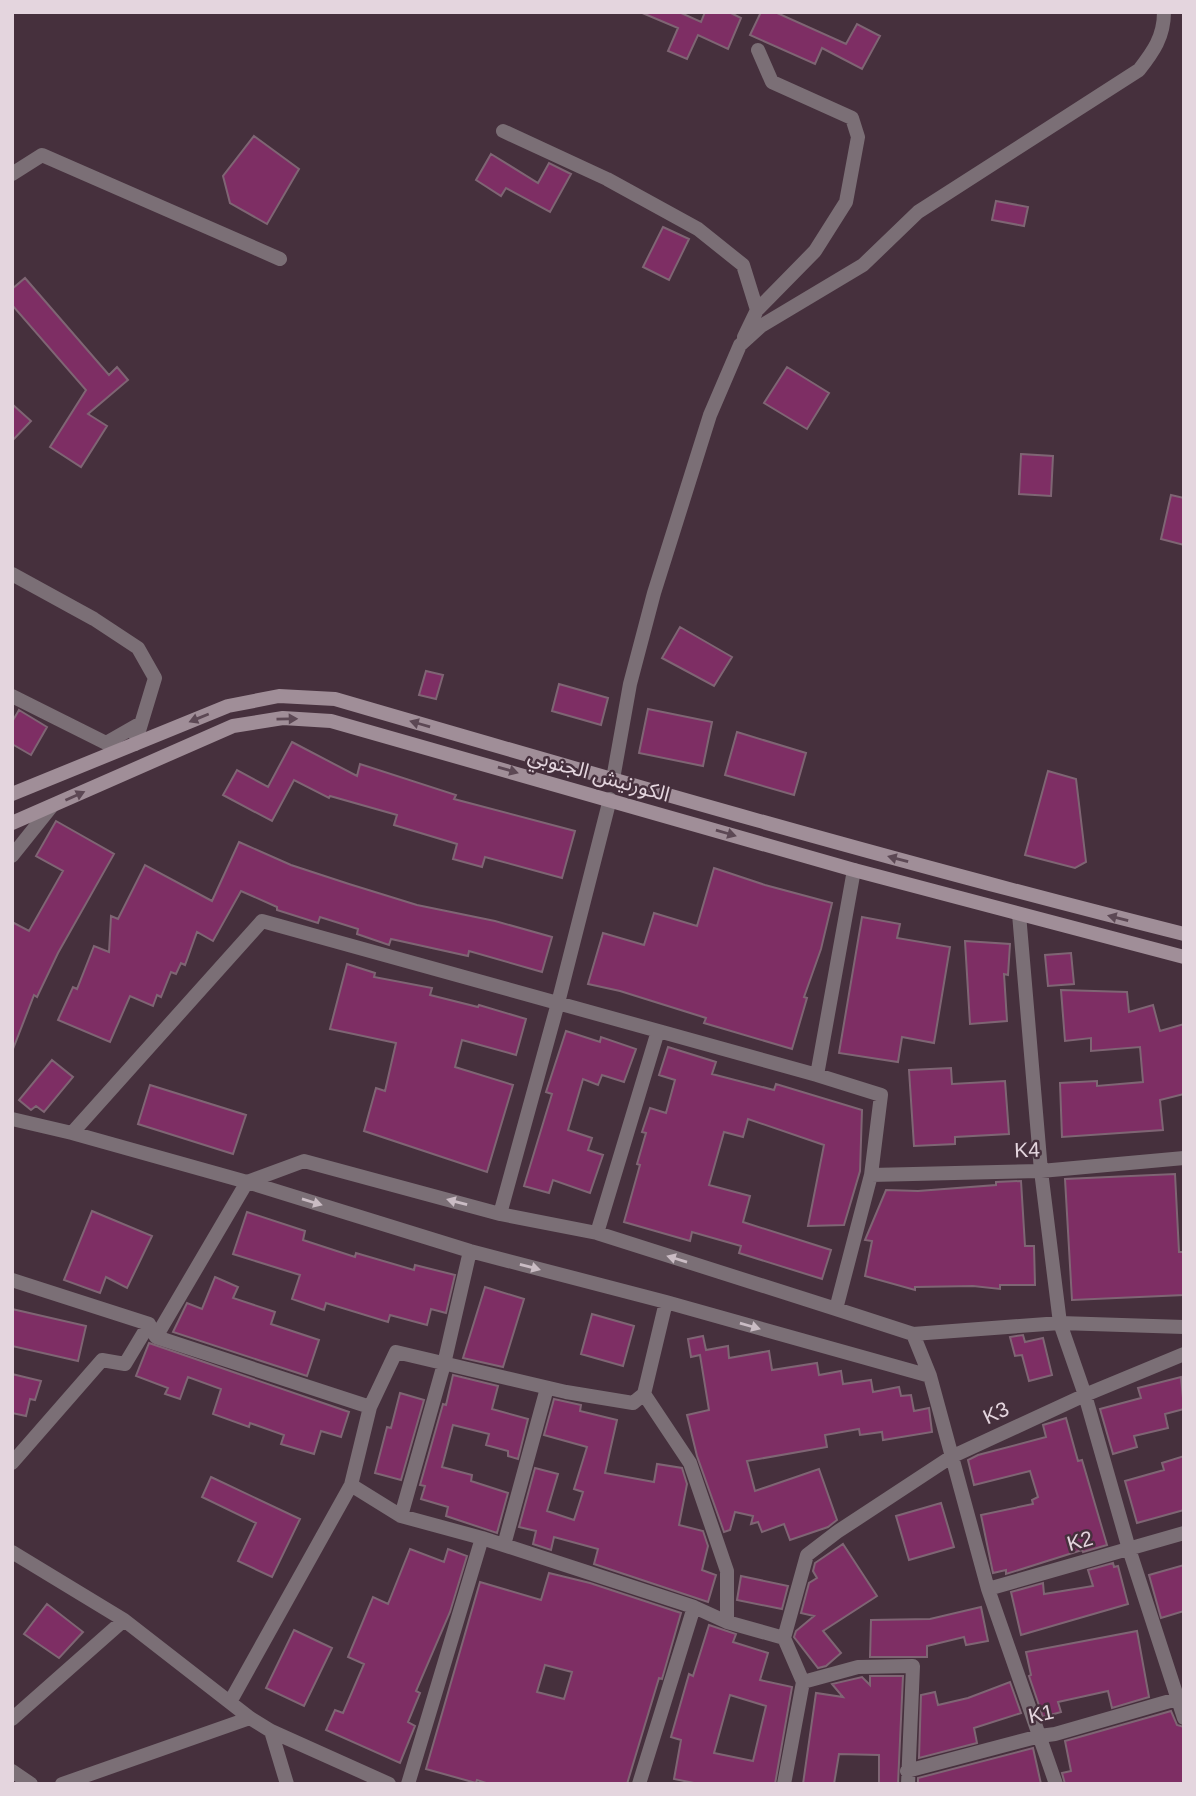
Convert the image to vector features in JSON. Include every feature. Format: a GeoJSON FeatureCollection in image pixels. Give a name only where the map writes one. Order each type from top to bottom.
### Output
{"type":"FeatureCollection","features":[{"type":"Feature","properties":{"kind":"main road","name":"الكورنيش الجنوبي"},"geometry":{"type":"LineString","coordinates":[[12,794],[228,706],[279,696],[335,699],[1017,892],[1184,934]]}},
{"type":"Feature","properties":{"kind":"main road","name":"الكورنيش الجنوبي"},"geometry":{"type":"LineString","coordinates":[[12,823],[233,726],[283,718],[331,721],[854,870],[1184,957]]}},
{"type":"Feature","properties":{"kind":"street"},"geometry":{"type":"LineString","coordinates":[[740,345],[761,326],[863,265],[918,212],[1139,70],[1158,46],[1164,12]]}},
{"type":"Feature","properties":{"kind":"street"},"geometry":{"type":"LineString","coordinates":[[613,779],[630,684],[654,593],[710,415],[758,310],[815,251],[846,202],[858,137],[852,118],[772,82],[758,50]]}},
{"type":"Feature","properties":{"kind":"street"},"geometry":{"type":"LineString","coordinates":[[503,131],[607,179],[698,229],[743,265],[758,310]]}},
{"type":"Feature","properties":{"kind":"street"},"geometry":{"type":"LineString","coordinates":[[12,174],[42,155],[280,259]]}},
{"type":"Feature","properties":{"kind":"street"},"geometry":{"type":"LineString","coordinates":[[12,574],[94,619],[138,649],[155,678],[135,744]]}},
{"type":"Feature","properties":{"kind":"street"},"geometry":{"type":"LineString","coordinates":[[12,696],[106,743],[141,723]]}},
{"type":"Feature","properties":{"kind":"street"},"geometry":{"type":"LineString","coordinates":[[500,1214],[610,799]]}},
{"type":"Feature","properties":{"kind":"street"},"geometry":{"type":"LineString","coordinates":[[12,856],[52,806]]}},
{"type":"Feature","properties":{"kind":"street"},"geometry":{"type":"LineString","coordinates":[[817,1075],[854,870]]}},
{"type":"Feature","properties":{"kind":"street"},"geometry":{"type":"LineString","coordinates":[[1019,914],[1041,1171],[1060,1323],[1085,1395],[1129,1549],[1181,1697],[1184,1718]]}},
{"type":"Feature","properties":{"kind":"street"},"geometry":{"type":"LineString","coordinates":[[72,1133],[262,921],[881,1095],[872,1175],[836,1309]]}},
{"type":"Feature","properties":{"kind":"street"},"geometry":{"type":"LineString","coordinates":[[597,1233],[658,1031]]}},
{"type":"Feature","properties":{"kind":"street"},"geometry":{"type":"LineString","coordinates":[[12,1119],[247,1182],[470,1251],[666,1302],[930,1376]]}},
{"type":"Feature","properties":{"kind":"street","name":"K4"},"geometry":{"type":"LineString","coordinates":[[872,1175],[1041,1171],[1184,1158]]}},
{"type":"Feature","properties":{"kind":"street"},"geometry":{"type":"LineString","coordinates":[[12,1463],[102,1360],[125,1364],[153,1330],[247,1182],[304,1161],[500,1214],[597,1233],[913,1334],[1060,1323],[1184,1327]]}},
{"type":"Feature","properties":{"kind":"street"},"geometry":{"type":"LineString","coordinates":[[401,1517],[444,1364],[470,1251]]}},
{"type":"Feature","properties":{"kind":"street"},"geometry":{"type":"LineString","coordinates":[[12,1280],[370,1407]]}},
{"type":"Feature","properties":{"kind":"street"},"geometry":{"type":"LineString","coordinates":[[230,1702],[351,1485],[370,1407],[396,1352],[547,1388],[633,1403],[644,1394],[666,1302]]}},
{"type":"Feature","properties":{"kind":"street"},"geometry":{"type":"LineString","coordinates":[[913,1334],[930,1376],[988,1589],[1056,1784]]}},
{"type":"Feature","properties":{"kind":"street","name":"K3"},"geometry":{"type":"LineString","coordinates":[[784,1638],[807,1555],[836,1532],[951,1457],[1085,1395],[1184,1354]]}},
{"type":"Feature","properties":{"kind":"street"},"geometry":{"type":"LineString","coordinates":[[504,1545],[547,1388]]}},
{"type":"Feature","properties":{"kind":"street"},"geometry":{"type":"LineString","coordinates":[[644,1394],[690,1463],[727,1571],[727,1622]]}},
{"type":"Feature","properties":{"kind":"street"},"geometry":{"type":"LineString","coordinates":[[351,1485],[401,1517],[482,1538],[694,1607],[727,1622],[784,1638],[803,1682],[784,1784]]}},
{"type":"Feature","properties":{"kind":"street","name":"K2"},"geometry":{"type":"LineString","coordinates":[[988,1589],[1184,1533]]}},
{"type":"Feature","properties":{"kind":"street"},"geometry":{"type":"LineString","coordinates":[[408,1784],[482,1538]]}},
{"type":"Feature","properties":{"kind":"street"},"geometry":{"type":"LineString","coordinates":[[12,1552],[124,1620],[250,1718],[271,1731],[389,1784]]}},
{"type":"Feature","properties":{"kind":"street"},"geometry":{"type":"LineString","coordinates":[[639,1784],[694,1607]]}},
{"type":"Feature","properties":{"kind":"street"},"geometry":{"type":"LineString","coordinates":[[12,1719],[124,1620]]}},
{"type":"Feature","properties":{"kind":"street"},"geometry":{"type":"LineString","coordinates":[[803,1682],[858,1667],[913,1666],[908,1777]]}},
{"type":"Feature","properties":{"kind":"street","name":"K1"},"geometry":{"type":"LineString","coordinates":[[908,1777],[1040,1735],[1055,1734],[1181,1697]]}},
{"type":"Feature","properties":{"kind":"street"},"geometry":{"type":"LineString","coordinates":[[62,1784],[250,1718]]}},
{"type":"Feature","properties":{"kind":"street"},"geometry":{"type":"LineString","coordinates":[[271,1731],[286,1784]]}},
{"type":"Feature","properties":{"kind":"street"},"geometry":{"type":"LineString","coordinates":[[12,1771],[30,1784]]}},
{"type":"Feature","properties":{"kind":"building"},"geometry":{"type":"Polygon","coordinates":[[[640,12],[679,12],[701,22],[705,12],[729,12],[741,18],[728,49],[698,35],[687,59],[668,51],[678,28],[640,12]]]}},
{"type":"Feature","properties":{"kind":"building"},"geometry":{"type":"Polygon","coordinates":[[[761,12],[775,12],[846,44],[857,24],[880,36],[862,69],[822,48],[815,64],[750,35],[761,12]]]}},
{"type":"Feature","properties":{"kind":"building"},"geometry":{"type":"Polygon","coordinates":[[[254,136],[299,169],[267,224],[230,203],[223,176],[254,136]]]}},
{"type":"Feature","properties":{"kind":"building"},"geometry":{"type":"Polygon","coordinates":[[[491,154],[538,183],[549,163],[571,174],[550,212],[506,188],[501,196],[476,180],[491,154]]]}},
{"type":"Feature","properties":{"kind":"building"},"geometry":{"type":"Polygon","coordinates":[[[996,201],[1028,207],[1024,226],[992,220],[996,201]]]}},
{"type":"Feature","properties":{"kind":"building"},"geometry":{"type":"Polygon","coordinates":[[[663,227],[689,239],[669,280],[643,267],[663,227]]]}},
{"type":"Feature","properties":{"kind":"building"},"geometry":{"type":"Polygon","coordinates":[[[25,278],[109,375],[117,367],[128,380],[88,414],[107,426],[81,467],[50,447],[86,390],[12,305],[12,289],[25,278]]]}},
{"type":"Feature","properties":{"kind":"building"},"geometry":{"type":"Polygon","coordinates":[[[787,367],[829,393],[807,429],[764,403],[787,367]]]}},
{"type":"Feature","properties":{"kind":"building"},"geometry":{"type":"Polygon","coordinates":[[[12,404],[31,421],[12,441],[12,404]]]}},
{"type":"Feature","properties":{"kind":"building"},"geometry":{"type":"Polygon","coordinates":[[[1021,454],[1053,456],[1051,496],[1019,494],[1021,454]]]}},
{"type":"Feature","properties":{"kind":"building"},"geometry":{"type":"Polygon","coordinates":[[[1171,495],[1184,498],[1184,545],[1161,539],[1171,495]]]}},
{"type":"Feature","properties":{"kind":"building"},"geometry":{"type":"Polygon","coordinates":[[[680,627],[732,657],[714,686],[662,658],[680,627]]]}},
{"type":"Feature","properties":{"kind":"building"},"geometry":{"type":"Polygon","coordinates":[[[426,671],[443,675],[436,699],[419,695],[426,671]]]}},
{"type":"Feature","properties":{"kind":"building"},"geometry":{"type":"Polygon","coordinates":[[[559,684],[608,698],[601,725],[552,711],[559,684]]]}},
{"type":"Feature","properties":{"kind":"building"},"geometry":{"type":"Polygon","coordinates":[[[648,709],[712,722],[703,766],[639,753],[648,709]]]}},
{"type":"Feature","properties":{"kind":"building"},"geometry":{"type":"Polygon","coordinates":[[[19,710],[47,727],[31,755],[12,744],[12,722],[19,710]]]}},
{"type":"Feature","properties":{"kind":"building"},"geometry":{"type":"Polygon","coordinates":[[[737,732],[806,753],[794,795],[725,775],[737,732]]]}},
{"type":"Feature","properties":{"kind":"building"},"geometry":{"type":"Polygon","coordinates":[[[292,742],[357,776],[360,764],[456,795],[454,799],[575,831],[562,878],[485,857],[482,867],[453,859],[457,844],[394,825],[397,815],[330,796],[329,798],[294,780],[272,821],[223,795],[237,770],[268,787],[292,742]]]}},
{"type":"Feature","properties":{"kind":"building"},"geometry":{"type":"Polygon","coordinates":[[[1048,771],[1076,779],[1086,862],[1075,868],[1025,855],[1048,771]]]}},
{"type":"Feature","properties":{"kind":"building"},"geometry":{"type":"Polygon","coordinates":[[[56,821],[114,854],[58,953],[37,997],[34,995],[13,1049],[12,922],[29,931],[63,871],[36,856],[56,821]]]}},
{"type":"Feature","properties":{"kind":"building"},"geometry":{"type":"Polygon","coordinates":[[[239,842],[291,865],[417,905],[495,921],[552,937],[542,972],[469,951],[468,956],[391,939],[389,945],[357,934],[358,929],[320,917],[318,923],[277,910],[277,907],[241,891],[213,941],[197,932],[185,965],[181,963],[176,974],[171,972],[161,997],[157,995],[153,1006],[130,996],[110,1042],[58,1020],[73,987],[77,989],[94,946],[109,952],[111,916],[118,919],[145,865],[212,901],[239,842]]]}},
{"type":"Feature","properties":{"kind":"building"},"geometry":{"type":"Polygon","coordinates":[[[714,868],[832,903],[821,949],[804,997],[807,998],[792,1049],[704,1023],[706,1018],[620,991],[588,984],[603,933],[644,945],[654,913],[697,926],[714,868]]]}},
{"type":"Feature","properties":{"kind":"building"},"geometry":{"type":"Polygon","coordinates":[[[862,917],[900,924],[897,938],[950,947],[934,1043],[902,1037],[898,1062],[839,1053],[862,917]]]}},
{"type":"Feature","properties":{"kind":"building"},"geometry":{"type":"Polygon","coordinates":[[[965,941],[1010,944],[1008,975],[1004,974],[1007,1021],[970,1024],[965,941]]]}},
{"type":"Feature","properties":{"kind":"building"},"geometry":{"type":"Polygon","coordinates":[[[1071,953],[1074,984],[1048,986],[1045,955],[1071,953]]]}},
{"type":"Feature","properties":{"kind":"building"},"geometry":{"type":"Polygon","coordinates":[[[347,964],[375,973],[374,977],[432,988],[430,995],[478,1007],[479,1005],[526,1019],[516,1055],[462,1040],[455,1067],[513,1085],[487,1172],[364,1131],[376,1088],[385,1091],[396,1043],[330,1029],[347,964]]]}},
{"type":"Feature","properties":{"kind":"building"},"geometry":{"type":"Polygon","coordinates":[[[1061,990],[1127,992],[1129,1012],[1153,1005],[1160,1031],[1184,1024],[1184,1094],[1160,1100],[1163,1130],[1062,1137],[1060,1083],[1097,1081],[1097,1086],[1143,1082],[1140,1047],[1091,1051],[1091,1038],[1065,1041],[1061,990]]]}},
{"type":"Feature","properties":{"kind":"building"},"geometry":{"type":"Polygon","coordinates":[[[566,1031],[600,1042],[601,1037],[636,1049],[624,1082],[602,1075],[598,1085],[583,1079],[568,1130],[592,1138],[588,1150],[603,1155],[590,1193],[553,1180],[549,1193],[524,1186],[552,1094],[546,1092],[566,1031]]]}},
{"type":"Feature","properties":{"kind":"building"},"geometry":{"type":"Polygon","coordinates":[[[668,1047],[716,1062],[712,1074],[774,1090],[776,1084],[862,1110],[860,1171],[844,1225],[808,1226],[824,1145],[748,1119],[743,1137],[724,1132],[709,1185],[750,1196],[743,1222],[831,1250],[822,1279],[739,1253],[741,1246],[692,1232],[690,1241],[624,1222],[640,1165],[637,1164],[646,1133],[642,1132],[650,1108],[666,1113],[675,1080],[659,1075],[668,1047]]]}},
{"type":"Feature","properties":{"kind":"building"},"geometry":{"type":"Polygon","coordinates":[[[52,1060],[73,1077],[44,1112],[36,1106],[31,1110],[19,1100],[52,1060]]]}},
{"type":"Feature","properties":{"kind":"building"},"geometry":{"type":"Polygon","coordinates":[[[951,1068],[952,1084],[1005,1081],[1009,1134],[955,1137],[955,1144],[914,1146],[909,1070],[951,1068]]]}},
{"type":"Feature","properties":{"kind":"building"},"geometry":{"type":"Polygon","coordinates":[[[150,1085],[246,1115],[233,1154],[138,1124],[150,1085]]]}},
{"type":"Feature","properties":{"kind":"building"},"geometry":{"type":"Polygon","coordinates":[[[1175,1174],[1179,1252],[1184,1252],[1184,1295],[1072,1300],[1065,1179],[1175,1174]]]}},
{"type":"Feature","properties":{"kind":"building"},"geometry":{"type":"Polygon","coordinates":[[[1021,1181],[1025,1246],[1034,1246],[1035,1285],[1000,1285],[1000,1289],[973,1286],[915,1287],[915,1290],[865,1276],[872,1241],[865,1240],[886,1190],[918,1191],[1021,1181]]]}},
{"type":"Feature","properties":{"kind":"building"},"geometry":{"type":"Polygon","coordinates":[[[92,1211],[152,1236],[127,1288],[106,1277],[100,1293],[64,1280],[92,1211]]]}},
{"type":"Feature","properties":{"kind":"building"},"geometry":{"type":"Polygon","coordinates":[[[247,1212],[305,1231],[303,1240],[355,1257],[356,1253],[414,1270],[415,1265],[455,1275],[446,1313],[431,1309],[427,1325],[390,1315],[388,1322],[326,1303],[324,1310],[292,1299],[300,1275],[233,1254],[247,1212]]]}},
{"type":"Feature","properties":{"kind":"building"},"geometry":{"type":"Polygon","coordinates":[[[215,1277],[238,1287],[233,1298],[275,1312],[271,1324],[319,1340],[307,1376],[173,1332],[187,1303],[202,1309],[215,1277]]]}},
{"type":"Feature","properties":{"kind":"building"},"geometry":{"type":"Polygon","coordinates":[[[485,1287],[524,1299],[503,1367],[463,1358],[485,1287]]]}},
{"type":"Feature","properties":{"kind":"building"},"geometry":{"type":"Polygon","coordinates":[[[12,1309],[86,1326],[78,1361],[12,1346],[12,1309]]]}},
{"type":"Feature","properties":{"kind":"building"},"geometry":{"type":"Polygon","coordinates":[[[592,1314],[634,1326],[623,1366],[581,1354],[592,1314]]]}},
{"type":"Feature","properties":{"kind":"building"},"geometry":{"type":"Polygon","coordinates":[[[1023,1335],[1025,1342],[1043,1338],[1052,1375],[1029,1381],[1022,1355],[1015,1356],[1010,1337],[1023,1335]]]}},
{"type":"Feature","properties":{"kind":"building"},"geometry":{"type":"Polygon","coordinates":[[[703,1336],[706,1350],[728,1346],[729,1358],[769,1351],[772,1370],[817,1363],[819,1375],[841,1371],[843,1384],[871,1380],[873,1392],[899,1387],[901,1396],[911,1395],[914,1411],[929,1408],[932,1432],[883,1440],[882,1432],[860,1435],[859,1429],[825,1435],[827,1447],[747,1461],[755,1491],[819,1469],[837,1520],[828,1527],[790,1540],[784,1524],[762,1532],[758,1522],[751,1524],[753,1516],[735,1512],[730,1530],[724,1532],[697,1456],[687,1415],[709,1410],[700,1355],[691,1357],[688,1339],[703,1336]]]}},
{"type":"Feature","properties":{"kind":"building"},"geometry":{"type":"Polygon","coordinates":[[[149,1343],[349,1412],[341,1437],[321,1431],[314,1454],[281,1444],[284,1435],[250,1423],[249,1427],[213,1414],[221,1389],[188,1377],[180,1399],[165,1394],[168,1388],[136,1376],[149,1343]]]}},
{"type":"Feature","properties":{"kind":"building"},"geometry":{"type":"Polygon","coordinates":[[[12,1374],[41,1381],[35,1400],[30,1399],[26,1416],[12,1413],[12,1374]]]}},
{"type":"Feature","properties":{"kind":"building"},"geometry":{"type":"Polygon","coordinates":[[[453,1375],[498,1386],[492,1409],[528,1419],[518,1459],[508,1456],[508,1451],[486,1445],[489,1434],[453,1425],[442,1467],[472,1475],[471,1481],[508,1493],[497,1533],[446,1516],[448,1507],[421,1499],[425,1486],[420,1485],[453,1375]]]}},
{"type":"Feature","properties":{"kind":"building"},"geometry":{"type":"Polygon","coordinates":[[[1181,1377],[1184,1409],[1165,1414],[1168,1428],[1134,1436],[1137,1447],[1113,1454],[1100,1409],[1141,1398],[1138,1388],[1181,1377]]]}},
{"type":"Feature","properties":{"kind":"building"},"geometry":{"type":"Polygon","coordinates":[[[400,1393],[424,1400],[401,1480],[375,1473],[387,1427],[391,1428],[400,1393]]]}},
{"type":"Feature","properties":{"kind":"building"},"geometry":{"type":"Polygon","coordinates":[[[554,1399],[581,1405],[580,1411],[617,1420],[605,1473],[654,1482],[657,1464],[682,1468],[687,1484],[679,1525],[703,1531],[708,1546],[702,1570],[716,1575],[708,1602],[594,1564],[598,1549],[554,1537],[551,1550],[533,1544],[536,1531],[519,1527],[535,1468],[558,1474],[547,1511],[574,1520],[583,1492],[574,1489],[587,1447],[544,1435],[554,1399]]]}},
{"type":"Feature","properties":{"kind":"building"},"geometry":{"type":"Polygon","coordinates":[[[1066,1418],[1078,1461],[1082,1460],[1107,1545],[1006,1574],[1006,1570],[993,1573],[981,1515],[1033,1504],[1032,1500],[1038,1497],[1030,1471],[974,1485],[968,1460],[1046,1437],[1043,1425],[1066,1418]]]}},
{"type":"Feature","properties":{"kind":"building"},"geometry":{"type":"Polygon","coordinates":[[[1184,1456],[1184,1510],[1137,1523],[1125,1481],[1164,1470],[1162,1463],[1184,1456]]]}},
{"type":"Feature","properties":{"kind":"building"},"geometry":{"type":"Polygon","coordinates":[[[211,1477],[300,1519],[272,1577],[238,1561],[256,1523],[202,1497],[211,1477]]]}},
{"type":"Feature","properties":{"kind":"building"},"geometry":{"type":"Polygon","coordinates":[[[941,1503],[954,1547],[909,1560],[896,1516],[941,1503]]]}},
{"type":"Feature","properties":{"kind":"building"},"geometry":{"type":"Polygon","coordinates":[[[843,1544],[877,1596],[823,1631],[841,1653],[826,1666],[818,1668],[794,1637],[796,1631],[814,1616],[801,1613],[809,1583],[817,1578],[813,1571],[815,1563],[843,1544]]]}},
{"type":"Feature","properties":{"kind":"building"},"geometry":{"type":"Polygon","coordinates":[[[410,1549],[444,1562],[448,1549],[467,1556],[450,1612],[416,1691],[420,1693],[408,1722],[415,1726],[400,1763],[326,1730],[335,1710],[343,1713],[364,1664],[348,1657],[373,1597],[388,1604],[410,1549]]]}},
{"type":"Feature","properties":{"kind":"building"},"geometry":{"type":"Polygon","coordinates":[[[1113,1563],[1114,1567],[1118,1566],[1128,1604],[1021,1635],[1011,1592],[1043,1583],[1044,1594],[1093,1586],[1088,1570],[1113,1563]]]}},
{"type":"Feature","properties":{"kind":"building"},"geometry":{"type":"Polygon","coordinates":[[[1184,1565],[1184,1611],[1161,1618],[1149,1575],[1184,1565]]]}},
{"type":"Feature","properties":{"kind":"building"},"geometry":{"type":"Polygon","coordinates":[[[549,1573],[590,1583],[681,1613],[627,1784],[489,1784],[426,1769],[480,1582],[541,1600],[549,1573]],[[545,1665],[537,1692],[564,1699],[572,1672],[545,1665]]]}},
{"type":"Feature","properties":{"kind":"building"},"geometry":{"type":"Polygon","coordinates":[[[741,1576],[788,1586],[782,1609],[737,1600],[741,1576]]]}},
{"type":"Feature","properties":{"kind":"building"},"geometry":{"type":"Polygon","coordinates":[[[47,1604],[83,1632],[59,1658],[24,1634],[47,1604]]]}},
{"type":"Feature","properties":{"kind":"building"},"geometry":{"type":"Polygon","coordinates":[[[981,1607],[988,1641],[966,1645],[964,1637],[927,1646],[927,1657],[870,1657],[871,1620],[930,1619],[981,1607]]]}},
{"type":"Feature","properties":{"kind":"building"},"geometry":{"type":"Polygon","coordinates":[[[709,1625],[736,1634],[733,1642],[768,1653],[760,1680],[792,1687],[775,1784],[699,1784],[674,1779],[681,1740],[671,1737],[689,1674],[693,1676],[709,1625]],[[730,1695],[714,1753],[753,1761],[766,1706],[730,1695]]]}},
{"type":"Feature","properties":{"kind":"building"},"geometry":{"type":"Polygon","coordinates":[[[294,1630],[332,1648],[304,1706],[266,1688],[294,1630]]]}},
{"type":"Feature","properties":{"kind":"building"},"geometry":{"type":"Polygon","coordinates":[[[1137,1631],[1149,1697],[1112,1708],[1108,1691],[1058,1702],[1061,1712],[1043,1717],[1029,1676],[1031,1675],[1026,1652],[1137,1631]]]}},
{"type":"Feature","properties":{"kind":"building"},"geometry":{"type":"Polygon","coordinates":[[[870,1676],[903,1676],[898,1784],[879,1784],[879,1755],[839,1754],[834,1784],[803,1784],[816,1693],[843,1697],[832,1684],[862,1677],[870,1685],[870,1676]]]}},
{"type":"Feature","properties":{"kind":"building"},"geometry":{"type":"Polygon","coordinates":[[[1010,1682],[1021,1713],[974,1728],[977,1743],[919,1758],[921,1695],[935,1692],[938,1705],[968,1698],[1010,1682]]]}},
{"type":"Feature","properties":{"kind":"building"},"geometry":{"type":"Polygon","coordinates":[[[1171,1711],[1177,1725],[1184,1727],[1184,1784],[1065,1784],[1062,1773],[1071,1771],[1065,1741],[1171,1711]]]}},
{"type":"Feature","properties":{"kind":"building"},"geometry":{"type":"Polygon","coordinates":[[[1033,1748],[1041,1784],[918,1784],[918,1778],[1033,1748]]]}}]}
